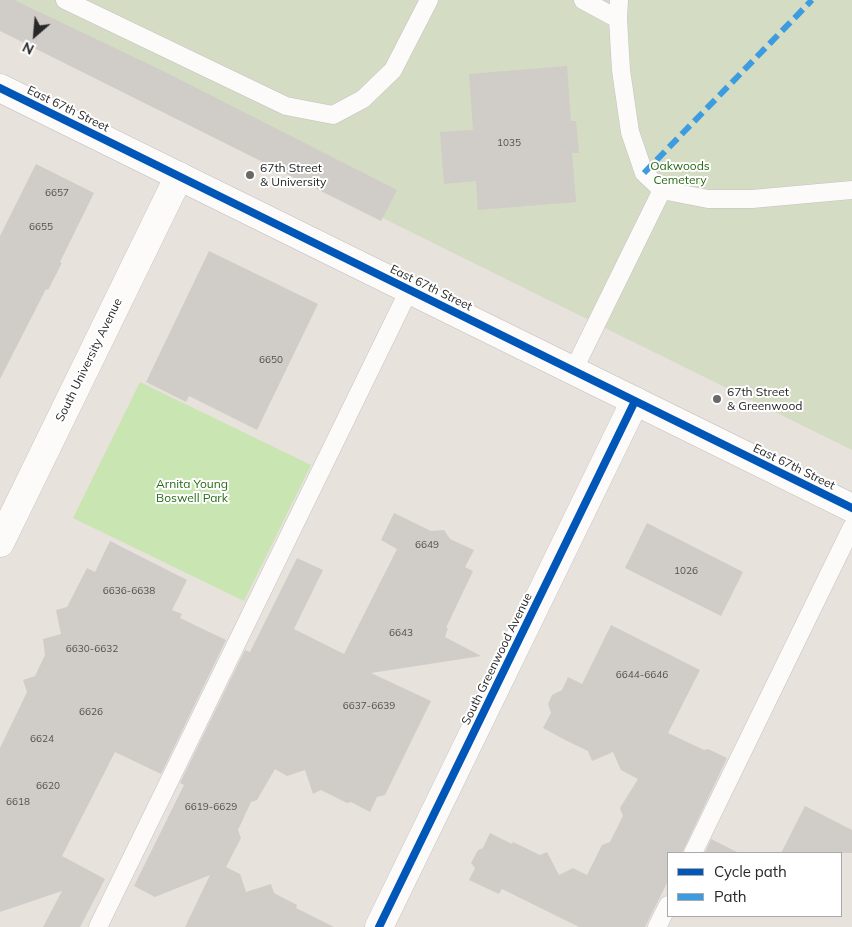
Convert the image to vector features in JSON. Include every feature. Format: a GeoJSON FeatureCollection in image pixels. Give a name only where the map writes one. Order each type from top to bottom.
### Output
{"type":"FeatureCollection","features":[{"type":"Feature","properties":{"kind":"street","name":"East 67th Street"},"geometry":{"type":"LineString","coordinates":[[0,88],[852,508]]}},
{"type":"Feature","properties":{"kind":"street","name":"South University Avenue"},"geometry":{"type":"LineString","coordinates":[[0,543],[179,176]]}},
{"type":"Feature","properties":{"kind":"street","name":"South Greenwood Avenue"},"geometry":{"type":"LineString","coordinates":[[380,927],[635,402]]}},
{"type":"Feature","properties":{"kind":"lane"},"geometry":{"type":"LineString","coordinates":[[65,0],[286,106],[333,115],[363,99],[393,70],[429,0]]}},
{"type":"Feature","properties":{"kind":"lane"},"geometry":{"type":"LineString","coordinates":[[583,0],[618,20]]}},
{"type":"Feature","properties":{"kind":"lane"},"geometry":{"type":"LineString","coordinates":[[619,0],[618,20],[621,70],[630,132],[644,173],[662,190],[708,199],[752,199],[852,190]]}},
{"type":"Feature","properties":{"kind":"lane"},"geometry":{"type":"LineString","coordinates":[[573,371],[662,190]]}},
{"type":"Feature","properties":{"kind":"lane"},"geometry":{"type":"LineString","coordinates":[[98,927],[409,290]]}},
{"type":"Feature","properties":{"kind":"lane"},"geometry":{"type":"LineString","coordinates":[[693,852],[852,527]]}},
{"type":"Feature","properties":{"kind":"lane"},"geometry":{"type":"LineString","coordinates":[[658,927],[667,907]]}},
{"type":"Feature","properties":{"kind":"green space","name":"Oakwoods Cemetery"},"geometry":{"type":"Polygon","coordinates":[[[0,0],[852,0],[852,450],[0,29],[0,0]]]}},
{"type":"Feature","properties":{"kind":"green space","name":"Arnita Young Boswell Park"},"geometry":{"type":"Polygon","coordinates":[[[140,382],[311,465],[244,601],[73,518],[140,382]]]}},
{"type":"Feature","properties":{"kind":"building"},"geometry":{"type":"Polygon","coordinates":[[[0,0],[14,0],[163,71],[397,190],[381,221],[0,31],[0,0]]]}},
{"type":"Feature","properties":{"kind":"building"},"geometry":{"type":"Polygon","coordinates":[[[567,66],[571,121],[576,121],[579,153],[572,153],[576,202],[478,210],[476,181],[444,184],[440,132],[473,130],[469,74],[567,66]]]}},
{"type":"Feature","properties":{"kind":"building"},"geometry":{"type":"Polygon","coordinates":[[[36,164],[94,193],[60,262],[62,263],[48,290],[46,289],[0,379],[0,236],[36,164]]]}},
{"type":"Feature","properties":{"kind":"building"},"geometry":{"type":"Polygon","coordinates":[[[209,251],[318,304],[257,430],[189,396],[186,402],[146,382],[209,251]]]}},
{"type":"Feature","properties":{"kind":"building"},"geometry":{"type":"Polygon","coordinates":[[[394,513],[431,531],[444,530],[450,539],[474,550],[465,567],[473,571],[446,628],[448,628],[445,637],[481,656],[371,673],[431,701],[385,795],[377,797],[370,812],[321,790],[313,794],[305,770],[287,776],[275,769],[257,800],[251,802],[238,830],[241,838],[226,867],[240,874],[246,892],[271,884],[274,893],[297,905],[296,908],[334,927],[185,927],[210,875],[155,897],[134,886],[184,785],[180,783],[245,650],[250,652],[297,558],[323,570],[294,629],[344,654],[397,549],[381,540],[394,513]]]}},
{"type":"Feature","properties":{"kind":"building"},"geometry":{"type":"Polygon","coordinates":[[[647,523],[743,572],[721,616],[625,568],[647,523]]]}},
{"type":"Feature","properties":{"kind":"building"},"geometry":{"type":"Polygon","coordinates":[[[110,541],[187,580],[172,610],[182,614],[180,618],[226,640],[161,774],[115,752],[62,856],[105,879],[80,927],[43,927],[62,891],[0,912],[0,748],[27,692],[23,680],[35,676],[45,655],[43,639],[61,634],[56,610],[67,607],[87,568],[95,572],[110,541]]]}},
{"type":"Feature","properties":{"kind":"building"},"geometry":{"type":"Polygon","coordinates":[[[611,625],[700,670],[668,733],[704,750],[708,749],[727,758],[682,852],[667,852],[667,883],[645,927],[579,927],[502,889],[499,894],[469,880],[475,868],[471,863],[478,850],[483,848],[490,833],[540,855],[547,852],[559,875],[573,868],[587,875],[602,845],[610,842],[623,816],[620,808],[638,779],[621,770],[613,752],[592,761],[588,751],[543,728],[551,713],[548,704],[552,695],[562,690],[568,677],[582,684],[611,625]]]}},
{"type":"Feature","properties":{"kind":"building"},"geometry":{"type":"Polygon","coordinates":[[[805,806],[852,830],[852,853],[782,852],[805,806]]]}},
{"type":"Feature","properties":{"kind":"building"},"geometry":{"type":"Polygon","coordinates":[[[711,839],[737,852],[705,852],[711,839]]]}},
{"type":"Feature","properties":{"kind":"marked path"},"geometry":{"type":"LineString","coordinates":[[644,173],[812,0]]}},
{"type":"Feature","properties":{"kind":"cycle path"},"geometry":{"type":"LineString","coordinates":[[0,88],[852,508]]}},
{"type":"Feature","properties":{"kind":"cycle path"},"geometry":{"type":"LineString","coordinates":[[379,927],[635,401]]}},
{"type":"Feature","properties":{"kind":"place","name":"67th Street & University"},"geometry":{"type":"Point","coordinates":[250,175]}},
{"type":"Feature","properties":{"kind":"place","name":"67th Street & Greenwood"},"geometry":{"type":"Point","coordinates":[717,399]}}]}
